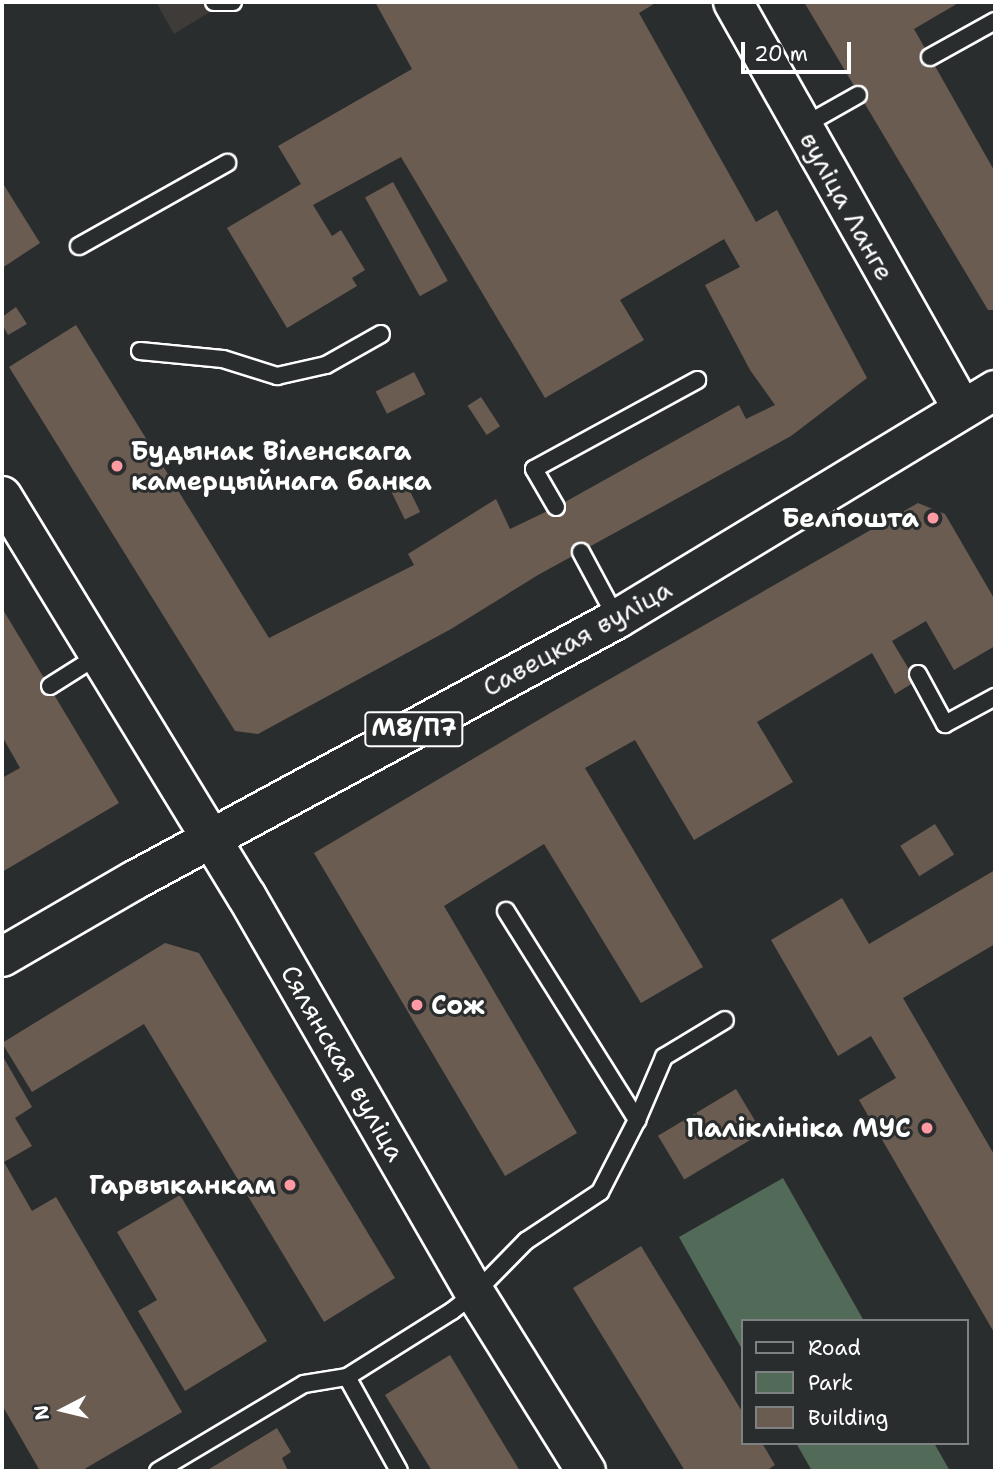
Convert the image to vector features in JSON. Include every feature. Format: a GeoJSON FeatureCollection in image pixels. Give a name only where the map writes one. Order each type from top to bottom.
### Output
{"type":"FeatureCollection","features":[{"type":"Feature","properties":{"kind":"street","name":"вуліца Ланге"},"geometry":{"type":"LineString","coordinates":[[733,2],[962,409]]}},
{"type":"Feature","properties":{"kind":"street","name":"М8/П7"},"geometry":{"type":"LineString","coordinates":[[962,409],[995,390]]}},
{"type":"Feature","properties":{"kind":"street","name":"Савецкая вуліца"},"geometry":{"type":"LineString","coordinates":[[2,957],[135,880],[212,841],[617,619],[962,409]]}},
{"type":"Feature","properties":{"kind":"street","name":"Сялянская вуліца"},"geometry":{"type":"LineString","coordinates":[[2,496],[212,841],[475,1293],[586,1471]]}},
{"type":"Feature","properties":{"kind":"lane"},"geometry":{"type":"LineString","coordinates":[[214,2],[233,2]]}},
{"type":"Feature","properties":{"kind":"lane"},"geometry":{"type":"LineString","coordinates":[[930,57],[995,21]]}},
{"type":"Feature","properties":{"kind":"lane"},"geometry":{"type":"LineString","coordinates":[[803,126],[858,95]]}},
{"type":"Feature","properties":{"kind":"lane"},"geometry":{"type":"LineString","coordinates":[[79,246],[227,163]]}},
{"type":"Feature","properties":{"kind":"lane"},"geometry":{"type":"LineString","coordinates":[[140,351],[223,359],[277,376],[326,365],[381,334]]}},
{"type":"Feature","properties":{"kind":"lane"},"geometry":{"type":"LineString","coordinates":[[556,507],[534,469],[698,380]]}},
{"type":"Feature","properties":{"kind":"lane"},"geometry":{"type":"LineString","coordinates":[[581,551],[617,619]]}},
{"type":"Feature","properties":{"kind":"lane"},"geometry":{"type":"LineString","coordinates":[[50,686],[99,655]]}},
{"type":"Feature","properties":{"kind":"lane"},"geometry":{"type":"LineString","coordinates":[[918,674],[945,724],[995,697]]}},
{"type":"Feature","properties":{"kind":"lane"},"geometry":{"type":"LineString","coordinates":[[506,911],[637,1120]]}},
{"type":"Feature","properties":{"kind":"lane"},"geometry":{"type":"LineString","coordinates":[[158,1471],[304,1384],[347,1377],[452,1311],[475,1293],[526,1241],[600,1192],[637,1120],[664,1056],[725,1020]]}},
{"type":"Feature","properties":{"kind":"lane"},"geometry":{"type":"LineString","coordinates":[[347,1377],[399,1471]]}},
{"type":"Feature","properties":{"kind":"shaded area"},"geometry":{"type":"Polygon","coordinates":[[[156,2],[226,2],[174,34],[156,2]]]}},
{"type":"Feature","properties":{"kind":"green space"},"geometry":{"type":"Polygon","coordinates":[[[783,1178],[863,1319],[741,1319],[741,1347],[679,1237],[783,1178]]]}},
{"type":"Feature","properties":{"kind":"green space"},"geometry":{"type":"Polygon","coordinates":[[[797,1445],[935,1445],[950,1471],[812,1471],[797,1445]]]}},
{"type":"Feature","properties":{"kind":"building"},"geometry":{"type":"Polygon","coordinates":[[[375,2],[657,2],[639,13],[756,222],[777,210],[867,378],[791,436],[538,575],[451,629],[258,734],[235,731],[9,367],[76,325],[269,638],[414,565],[408,554],[496,499],[510,529],[556,507],[739,405],[746,419],[775,405],[750,370],[705,285],[740,267],[724,239],[620,300],[644,340],[545,398],[401,157],[313,205],[332,236],[341,230],[365,270],[352,278],[357,286],[287,328],[227,228],[301,184],[278,146],[412,69],[375,2]]]}},
{"type":"Feature","properties":{"kind":"building"},"geometry":{"type":"Polygon","coordinates":[[[804,2],[960,2],[914,29],[995,172],[995,310],[988,310],[804,2]]]}},
{"type":"Feature","properties":{"kind":"building"},"geometry":{"type":"Polygon","coordinates":[[[2,182],[40,243],[2,268],[2,182]]]}},
{"type":"Feature","properties":{"kind":"building"},"geometry":{"type":"Polygon","coordinates":[[[393,182],[448,281],[420,296],[365,198],[393,182]]]}},
{"type":"Feature","properties":{"kind":"building"},"geometry":{"type":"Polygon","coordinates":[[[16,307],[27,324],[8,335],[2,324],[2,317],[16,307]]]}},
{"type":"Feature","properties":{"kind":"building"},"geometry":{"type":"Polygon","coordinates":[[[414,372],[425,394],[387,414],[376,392],[414,372]]]}},
{"type":"Feature","properties":{"kind":"building"},"geometry":{"type":"Polygon","coordinates":[[[481,397],[500,426],[487,435],[468,406],[481,397]]]}},
{"type":"Feature","properties":{"kind":"building"},"geometry":{"type":"Polygon","coordinates":[[[407,485],[420,512],[405,519],[392,492],[407,485]]]}},
{"type":"Feature","properties":{"kind":"building"},"geometry":{"type":"Polygon","coordinates":[[[918,503],[945,514],[995,600],[995,646],[954,670],[926,621],[892,641],[916,681],[895,694],[872,653],[757,722],[793,782],[694,840],[635,740],[585,768],[703,967],[641,1003],[544,844],[444,906],[577,1133],[505,1176],[314,853],[552,712],[918,503]]]}},
{"type":"Feature","properties":{"kind":"building"},"geometry":{"type":"Polygon","coordinates":[[[2,608],[119,803],[2,872],[2,778],[20,768],[2,736],[2,608]]]}},
{"type":"Feature","properties":{"kind":"building"},"geometry":{"type":"Polygon","coordinates":[[[935,824],[954,855],[919,876],[900,846],[935,824]]]}},
{"type":"Feature","properties":{"kind":"building","name":"Паліклініка МУС"},"geometry":{"type":"Polygon","coordinates":[[[995,870],[995,944],[903,998],[995,1156],[995,1334],[859,1100],[896,1078],[871,1036],[838,1056],[771,940],[842,898],[869,944],[995,870]]]}},
{"type":"Feature","properties":{"kind":"building","name":"Гарвыканкам"},"geometry":{"type":"Polygon","coordinates":[[[165,943],[199,953],[395,1278],[324,1322],[144,1024],[32,1092],[2,1043],[165,943]]]}},
{"type":"Feature","properties":{"kind":"building"},"geometry":{"type":"Polygon","coordinates":[[[2,1055],[32,1107],[15,1118],[32,1146],[4,1162],[32,1211],[56,1197],[182,1412],[81,1471],[40,1471],[2,1405],[2,1055]]]}},
{"type":"Feature","properties":{"kind":"building"},"geometry":{"type":"Polygon","coordinates":[[[736,1089],[762,1133],[684,1180],[658,1136],[736,1089]]]}},
{"type":"Feature","properties":{"kind":"building"},"geometry":{"type":"Polygon","coordinates":[[[180,1195],[267,1341],[185,1391],[138,1311],[157,1300],[117,1232],[180,1195]]]}},
{"type":"Feature","properties":{"kind":"building"},"geometry":{"type":"Polygon","coordinates":[[[641,1246],[741,1410],[741,1445],[763,1445],[775,1465],[766,1471],[685,1471],[573,1288],[641,1246]]]}},
{"type":"Feature","properties":{"kind":"building"},"geometry":{"type":"Polygon","coordinates":[[[450,1355],[520,1471],[432,1471],[385,1395],[450,1355]]]}},
{"type":"Feature","properties":{"kind":"building"},"geometry":{"type":"Polygon","coordinates":[[[277,1428],[291,1452],[282,1458],[288,1471],[206,1471],[277,1428]]]}},
{"type":"Feature","properties":{"kind":"place","name":"Будынак Віленскага камерцыйнага банка"},"geometry":{"type":"Point","coordinates":[117,466]}},
{"type":"Feature","properties":{"kind":"place","name":"Белпошта"},"geometry":{"type":"Point","coordinates":[933,518]}},
{"type":"Feature","properties":{"kind":"place","name":"Сож"},"geometry":{"type":"Point","coordinates":[417,1005]}},
{"type":"Feature","properties":{"kind":"place","name":"Паліклініка МУС"},"geometry":{"type":"Point","coordinates":[927,1128]}},
{"type":"Feature","properties":{"kind":"place","name":"Гарвыканкам"},"geometry":{"type":"Point","coordinates":[290,1185]}}]}
